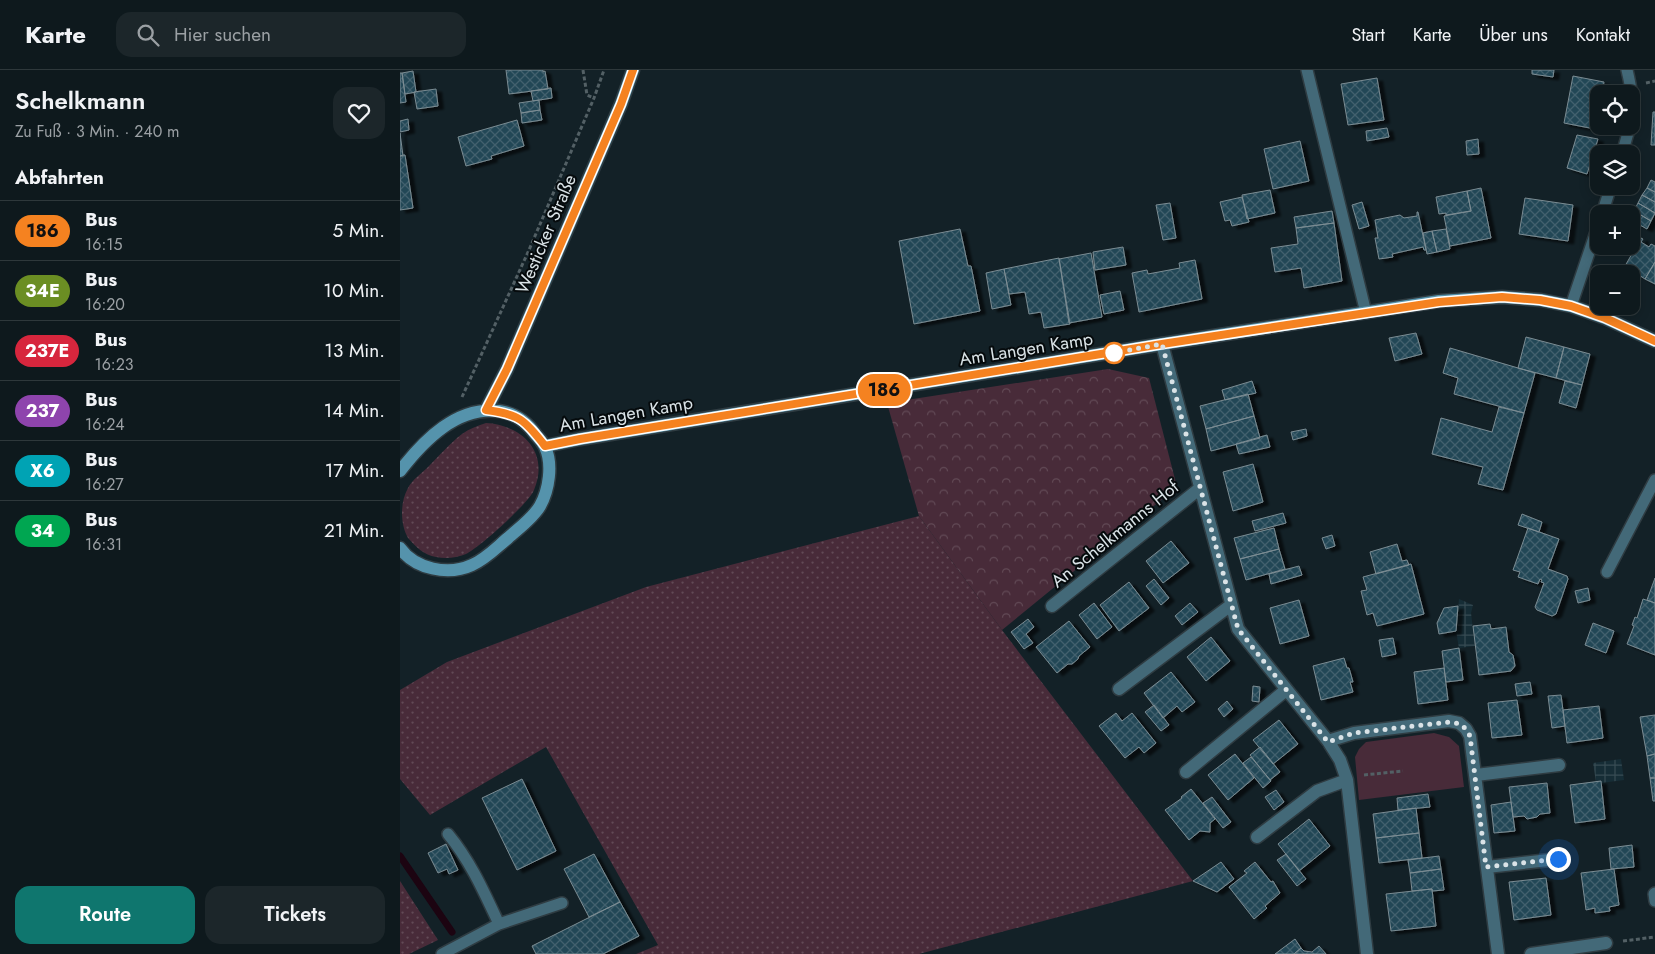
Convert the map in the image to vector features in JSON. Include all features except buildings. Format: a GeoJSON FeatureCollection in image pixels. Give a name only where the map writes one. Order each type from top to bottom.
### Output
{"type":"FeatureCollection","features":[{"type":"Feature","properties":{"kind":"street","name":"Westicker Straße"},"geometry":{"type":"LineString","coordinates":[[486,410],[507,369],[621,104],[633,70]]}},
{"type":"Feature","properties":{"kind":"street","name":"Am Langen Kamp"},"geometry":{"type":"LineString","coordinates":[[545,446],[1162,344],[1439,302],[1502,297],[1540,300],[1571,306],[1605,318],[1655,341]]}},
{"type":"Feature","properties":{"kind":"street","name":"An Schelkmanns Hof"},"geometry":{"type":"LineString","coordinates":[[1162,344],[1238,629],[1328,742],[1340,760],[1347,780],[1367,954]]}},
{"type":"Feature","properties":{"kind":"street"},"geometry":{"type":"LineString","coordinates":[[400,471],[414,453],[442,428],[463,415],[486,410],[508,412],[524,421],[545,446],[549,476],[547,489],[540,506],[486,557],[472,565],[458,570],[442,570],[421,565],[402,557]]}},
{"type":"Feature","properties":{"kind":"street","name":"An Schelkmanns Hof"},"geometry":{"type":"LineString","coordinates":[[1052,606],[1199,488]]}},
{"type":"Feature","properties":{"kind":"street"},"geometry":{"type":"LineString","coordinates":[[1119,689],[1231,605]]}},
{"type":"Feature","properties":{"kind":"street"},"geometry":{"type":"LineString","coordinates":[[1186,772],[1286,690]]}},
{"type":"Feature","properties":{"kind":"street"},"geometry":{"type":"LineString","coordinates":[[1328,742],[1354,733],[1449,722],[1459,723],[1466,728],[1470,736],[1476,775],[1498,954]]}},
{"type":"Feature","properties":{"kind":"street"},"geometry":{"type":"LineString","coordinates":[[1476,775],[1559,765]]}},
{"type":"Feature","properties":{"kind":"street"},"geometry":{"type":"LineString","coordinates":[[1257,837],[1317,791],[1347,780]]}},
{"type":"Feature","properties":{"kind":"street"},"geometry":{"type":"LineString","coordinates":[[1486,867],[1558,859]]}},
{"type":"Feature","properties":{"kind":"street"},"geometry":{"type":"LineString","coordinates":[[1531,954],[1606,943]]}},
{"type":"Feature","properties":{"kind":"lane"},"geometry":{"type":"LineString","coordinates":[[1307,70],[1366,313]]}},
{"type":"Feature","properties":{"kind":"lane"},"geometry":{"type":"LineString","coordinates":[[1626,70],[1630,85]]}},
{"type":"Feature","properties":{"kind":"lane"},"geometry":{"type":"LineString","coordinates":[[1571,306],[1590,250]]}},
{"type":"Feature","properties":{"kind":"lane"},"geometry":{"type":"LineString","coordinates":[[1607,572],[1655,480]]}},
{"type":"Feature","properties":{"kind":"lane"},"geometry":{"type":"LineString","coordinates":[[448,834],[464,854],[478,878],[499,924]]}},
{"type":"Feature","properties":{"kind":"lane"},"geometry":{"type":"LineString","coordinates":[[1655,893],[1655,901]]}},
{"type":"Feature","properties":{"kind":"lane"},"geometry":{"type":"LineString","coordinates":[[444,953],[499,924],[562,903]]}},
{"type":"Feature","properties":{"kind":"path"},"geometry":{"type":"LineString","coordinates":[[583,70],[587,95],[594,98]]}},
{"type":"Feature","properties":{"kind":"path"},"geometry":{"type":"LineString","coordinates":[[457,403],[480,360],[594,98],[604,70]]}},
{"type":"Feature","properties":{"kind":"path"},"geometry":{"type":"LineString","coordinates":[[1347,780],[1358,776],[1404,770]]}},
{"type":"Feature","properties":{"kind":"path"},"geometry":{"type":"LineString","coordinates":[[1606,943],[1655,937]]}},
{"type":"Feature","properties":{"kind":"shaded area"},"geometry":{"type":"Polygon","coordinates":[[[1459,599],[1473,605],[1471,613],[1475,646],[1459,648],[1456,631],[1459,599]]]}},
{"type":"Feature","properties":{"kind":"shaded area"},"geometry":{"type":"Polygon","coordinates":[[[1621,759],[1624,780],[1596,782],[1593,763],[1621,759]]]}},
{"type":"Feature","properties":{"kind":"green space"},"geometry":{"type":"Polygon","coordinates":[[[1108,369],[1149,378],[1177,487],[1002,630],[919,516],[887,403],[1108,369]]]}},
{"type":"Feature","properties":{"kind":"green space"},"geometry":{"type":"Polygon","coordinates":[[[486,423],[511,429],[530,443],[538,464],[538,476],[534,490],[523,505],[503,525],[466,554],[447,558],[428,554],[420,550],[408,538],[405,532],[402,520],[402,506],[405,494],[415,479],[449,445],[470,429],[486,423]]]}},
{"type":"Feature","properties":{"kind":"green space"},"geometry":{"type":"Polygon","coordinates":[[[919,516],[1002,630],[1193,881],[919,954],[636,954],[658,945],[546,747],[430,815],[400,779],[400,690],[447,662],[646,587],[919,516]]]}},
{"type":"Feature","properties":{"kind":"green space"},"geometry":{"type":"Polygon","coordinates":[[[1434,733],[1449,737],[1459,746],[1464,787],[1359,800],[1355,757],[1359,749],[1366,742],[1434,733]]]}},
{"type":"Feature","properties":{"kind":"green space"},"geometry":{"type":"Polygon","coordinates":[[[400,881],[438,940],[409,954],[400,954],[400,881]]]}},
{"type":"Feature","properties":{"kind":"waterway"},"geometry":{"type":"LineString","coordinates":[[400,856],[452,932]]}},
{"type":"Feature","properties":{"kind":"bus line","name":"186"},"geometry":{"type":"LineString","coordinates":[[633,70],[621,104],[507,369],[486,410],[508,412],[524,421],[545,446],[1162,344],[1439,302],[1502,297],[1540,300],[1571,306],[1605,318],[1655,341]]}},
{"type":"Feature","properties":{"kind":"route"},"geometry":{"type":"LineString","coordinates":[[1114,353],[1162,344],[1238,629],[1328,742],[1354,733],[1449,722],[1459,723],[1466,728],[1470,736],[1486,867],[1558,859]]}}]}
